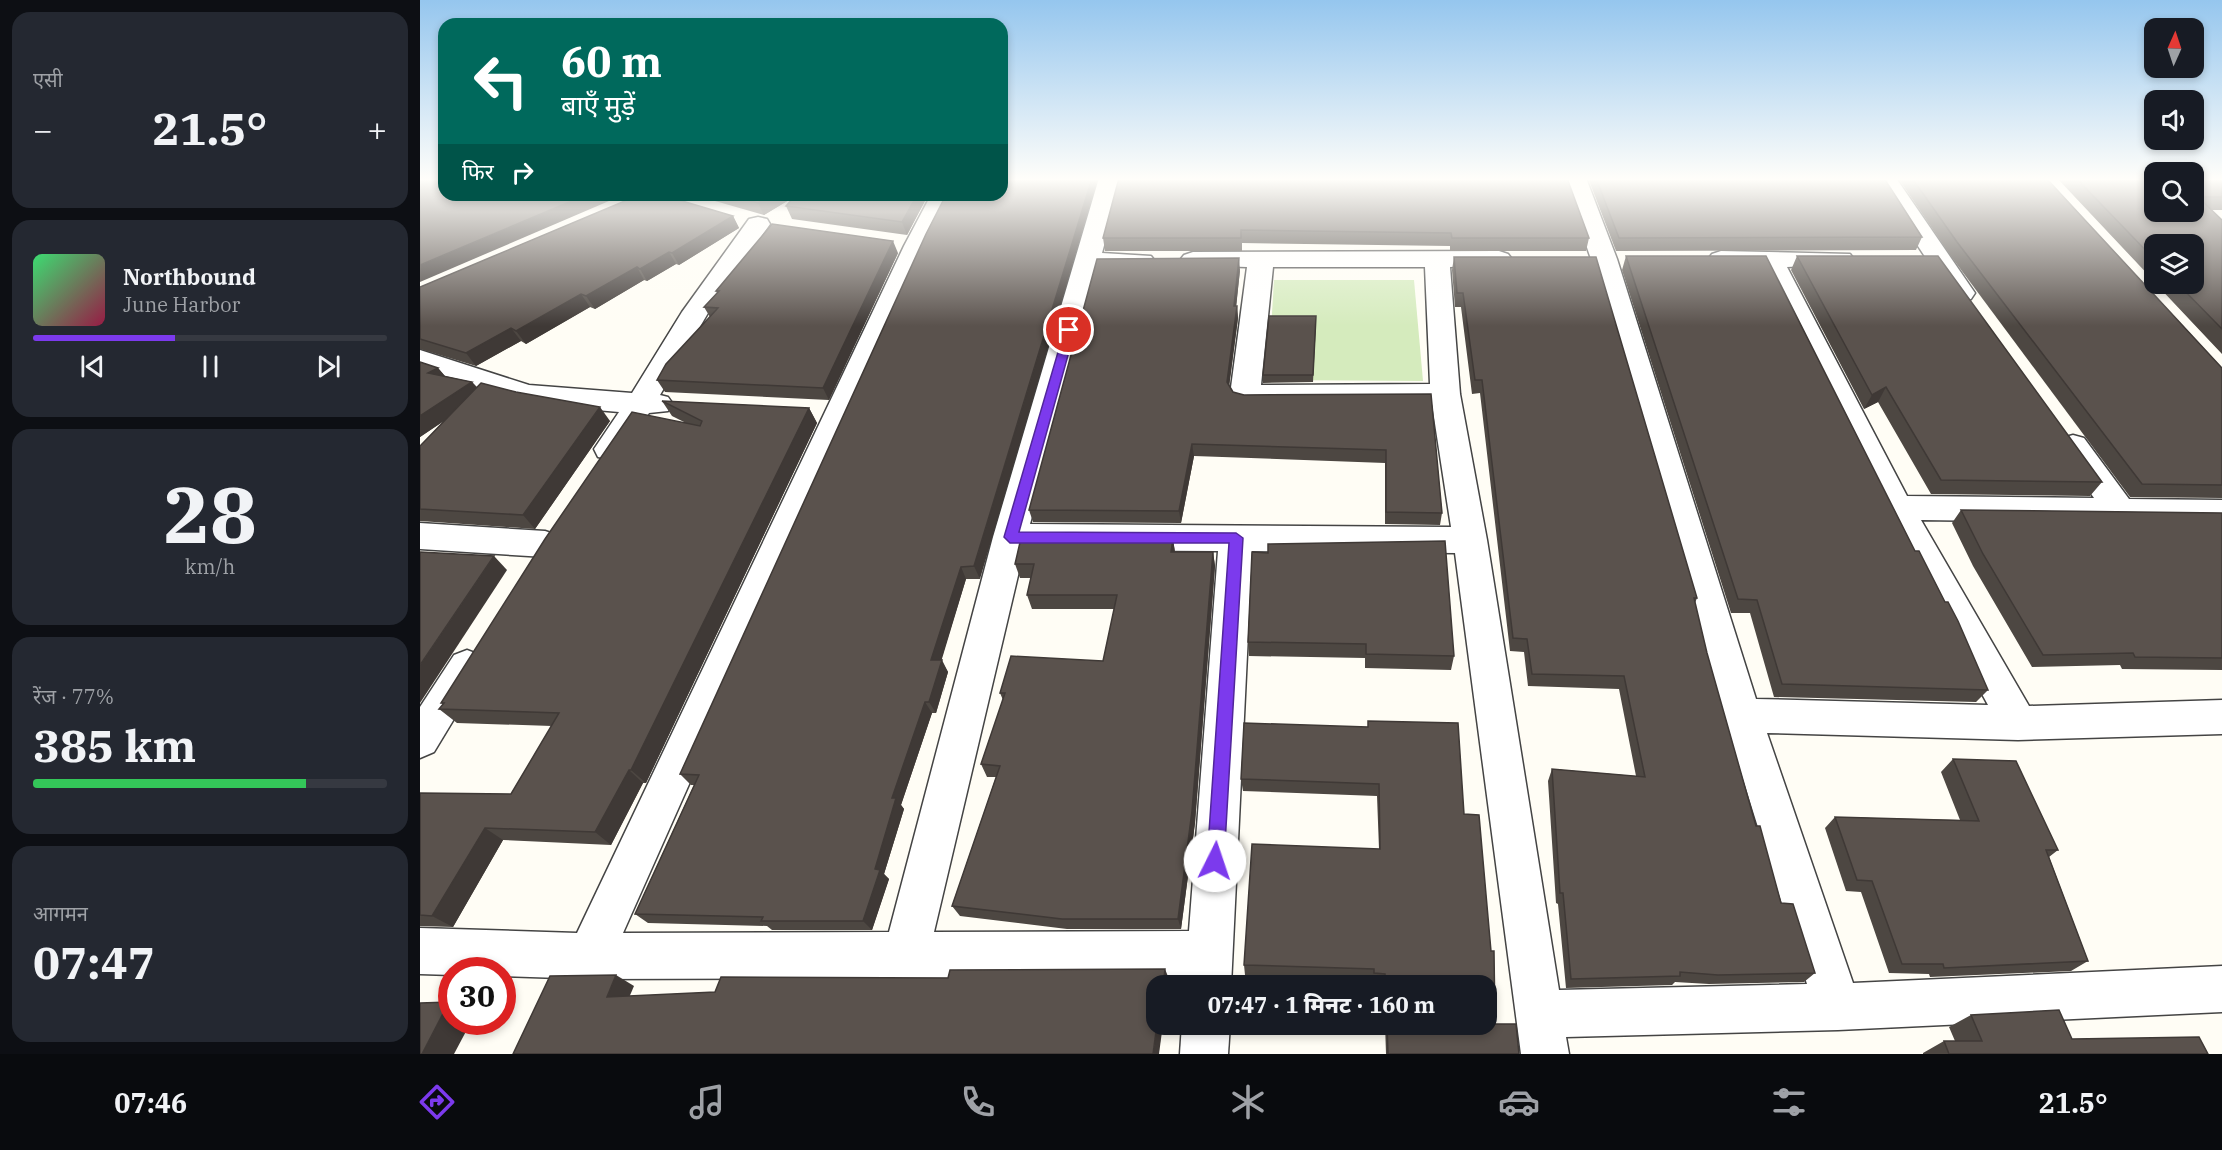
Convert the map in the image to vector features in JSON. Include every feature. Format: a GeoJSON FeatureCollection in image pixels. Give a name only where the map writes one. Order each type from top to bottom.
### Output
{"type":"FeatureCollection","features":[{"type":"Feature","properties":{"kind":"street"},"geometry":{"type":"LineString","coordinates":[[596,469],[641,403],[695,312],[755,227]]}},
{"type":"Feature","properties":{"kind":"street"},"geometry":{"type":"LineString","coordinates":[[590,956],[828,412],[905,244],[918,227]]}},
{"type":"Feature","properties":{"kind":"street"},"geometry":{"type":"LineString","coordinates":[[906,953],[1010,537],[1097,227]]}},
{"type":"Feature","properties":{"kind":"street"},"geometry":{"type":"LineString","coordinates":[[1592,227],[1604,259],[1743,715],[1838,1008]]}},
{"type":"Feature","properties":{"kind":"street"},"geometry":{"type":"LineString","coordinates":[[1910,227],[1927,260],[1980,318]]}},
{"type":"Feature","properties":{"kind":"street"},"geometry":{"type":"LineString","coordinates":[[1437,259],[1445,394],[1470,540],[1542,1034],[1838,1008],[2222,989]]}},
{"type":"Feature","properties":{"kind":"street"},"geometry":{"type":"LineString","coordinates":[[1088,261],[1521,259]]}},
{"type":"Feature","properties":{"kind":"street"},"geometry":{"type":"LineString","coordinates":[[1699,259],[1860,259]]}},
{"type":"Feature","properties":{"kind":"street"},"geometry":{"type":"LineString","coordinates":[[1770,259],[1897,508],[2018,723]]}},
{"type":"Feature","properties":{"kind":"street"},"geometry":{"type":"LineString","coordinates":[[1261,260],[1245,395],[1445,394]]}},
{"type":"Feature","properties":{"kind":"street"},"geometry":{"type":"LineString","coordinates":[[420,360],[527,394],[688,405]]}},
{"type":"Feature","properties":{"kind":"street"},"geometry":{"type":"LineString","coordinates":[[2057,424],[2120,511]]}},
{"type":"Feature","properties":{"kind":"street"},"geometry":{"type":"LineString","coordinates":[[1897,508],[2222,512]]}},
{"type":"Feature","properties":{"kind":"street"},"geometry":{"type":"LineString","coordinates":[[526,573],[564,516]]}},
{"type":"Feature","properties":{"kind":"street"},"geometry":{"type":"LineString","coordinates":[[420,536],[545,544]]}},
{"type":"Feature","properties":{"kind":"street"},"geometry":{"type":"LineString","coordinates":[[1010,537],[1470,540]]}},
{"type":"Feature","properties":{"kind":"street"},"geometry":{"type":"LineString","coordinates":[[420,951],[590,956],[906,953],[1209,970],[1236,538]]}},
{"type":"Feature","properties":{"kind":"street"},"geometry":{"type":"LineString","coordinates":[[420,740],[483,642]]}},
{"type":"Feature","properties":{"kind":"street"},"geometry":{"type":"LineString","coordinates":[[1743,715],[2018,723],[2222,717]]}},
{"type":"Feature","properties":{"kind":"street"},"geometry":{"type":"LineString","coordinates":[[1204,1054],[1205,1035]]}},
{"type":"Feature","properties":{"kind":"green space"},"geometry":{"type":"Polygon","coordinates":[[[1274,280],[1414,280],[1423,381],[1268,380],[1274,280]]]}},
{"type":"Feature","properties":{"kind":"building"},"geometry":{"type":"Polygon","coordinates":[[[420,227],[510,227],[420,265],[420,227]]]}},
{"type":"Feature","properties":{"kind":"building"},"geometry":{"type":"Polygon","coordinates":[[[562,227],[715,227],[672,253],[669,252],[640,269],[637,267],[586,296],[581,294],[516,331],[511,328],[466,353],[420,339],[420,287],[562,227]]]}},
{"type":"Feature","properties":{"kind":"building"},"geometry":{"type":"Polygon","coordinates":[[[769,227],[795,227],[893,241],[823,388],[657,380],[666,364],[718,308],[704,307],[719,291],[716,291],[769,227]]]}},
{"type":"Feature","properties":{"kind":"building"},"geometry":{"type":"Polygon","coordinates":[[[929,227],[1077,227],[974,566],[961,567],[931,660],[942,660],[929,702],[925,702],[892,798],[896,798],[875,869],[880,870],[863,921],[761,921],[763,917],[635,914],[699,775],[680,774],[929,227]]]}},
{"type":"Feature","properties":{"kind":"building"},"geometry":{"type":"Polygon","coordinates":[[[1106,227],[1585,227],[1589,238],[1452,238],[1451,233],[1241,230],[1241,238],[1103,238],[1106,227]]]}},
{"type":"Feature","properties":{"kind":"building"},"geometry":{"type":"Polygon","coordinates":[[[1615,227],[1916,227],[1922,237],[1619,238],[1615,227]]]}},
{"type":"Feature","properties":{"kind":"building"},"geometry":{"type":"Polygon","coordinates":[[[1947,227],[2092,227],[2144,284],[2144,294],[2153,294],[2222,368],[2222,485],[2142,484],[1947,227]]]}},
{"type":"Feature","properties":{"kind":"building"},"geometry":{"type":"Polygon","coordinates":[[[2123,227],[2222,227],[2222,329],[2188,294],[2204,294],[2204,234],[2144,234],[2144,249],[2123,227]]]}},
{"type":"Feature","properties":{"kind":"building"},"geometry":{"type":"Polygon","coordinates":[[[1626,256],[1766,256],[1915,551],[1919,551],[1945,602],[1948,602],[1958,621],[1988,690],[1782,684],[1757,600],[1738,599],[1626,256]]]}},
{"type":"Feature","properties":{"kind":"building"},"geometry":{"type":"Polygon","coordinates":[[[1797,256],[1938,256],[2102,482],[1941,480],[1886,387],[1872,395],[1797,256]]]}},
{"type":"Feature","properties":{"kind":"building"},"geometry":{"type":"Polygon","coordinates":[[[1454,257],[1596,257],[1697,598],[1694,598],[1707,653],[1756,826],[1760,826],[1781,903],[1793,904],[1815,973],[1718,975],[1680,972],[1680,976],[1571,979],[1563,893],[1560,893],[1552,769],[1645,777],[1624,676],[1532,674],[1527,639],[1513,638],[1482,380],[1475,380],[1463,293],[1457,293],[1454,257]]]}},
{"type":"Feature","properties":{"kind":"building"},"geometry":{"type":"Polygon","coordinates":[[[1239,258],[1234,306],[1237,306],[1227,382],[1233,392],[1244,395],[1431,394],[1442,513],[1386,512],[1386,450],[1192,444],[1179,511],[1029,510],[1097,259],[1239,258]]]}},
{"type":"Feature","properties":{"kind":"building"},"geometry":{"type":"Polygon","coordinates":[[[1269,316],[1316,316],[1313,375],[1263,375],[1269,316]]]}},
{"type":"Feature","properties":{"kind":"building"},"geometry":{"type":"Polygon","coordinates":[[[420,362],[438,368],[428,373],[472,382],[420,416],[420,362]]]}},
{"type":"Feature","properties":{"kind":"building"},"geometry":{"type":"Polygon","coordinates":[[[481,383],[516,392],[600,407],[523,515],[420,509],[420,446],[481,383]]]}},
{"type":"Feature","properties":{"kind":"building"},"geometry":{"type":"Polygon","coordinates":[[[662,401],[809,408],[631,770],[595,832],[485,828],[432,916],[420,915],[420,793],[511,794],[559,713],[439,709],[444,703],[441,703],[545,539],[632,412],[700,426],[702,421],[662,401]]]}},
{"type":"Feature","properties":{"kind":"building"},"geometry":{"type":"Polygon","coordinates":[[[1961,510],[2222,513],[2222,658],[2135,657],[2133,653],[2043,655],[1983,554],[1961,510]]]}},
{"type":"Feature","properties":{"kind":"building"},"geometry":{"type":"Polygon","coordinates":[[[1021,538],[1173,539],[1171,552],[1213,552],[1192,811],[1178,919],[1062,919],[952,906],[1000,766],[981,764],[1005,693],[1000,693],[1011,656],[1103,661],[1117,595],[1027,595],[1034,564],[1015,564],[1021,538]]]}},
{"type":"Feature","properties":{"kind":"building"},"geometry":{"type":"Polygon","coordinates":[[[1445,541],[1454,656],[1366,654],[1366,644],[1248,642],[1252,552],[1268,553],[1268,544],[1445,541]]]}},
{"type":"Feature","properties":{"kind":"building"},"geometry":{"type":"Polygon","coordinates":[[[420,552],[494,556],[420,665],[420,552]]]}},
{"type":"Feature","properties":{"kind":"building"},"geometry":{"type":"Polygon","coordinates":[[[1368,721],[1458,723],[1464,814],[1479,815],[1491,951],[1494,951],[1494,975],[1385,975],[1374,973],[1374,969],[1244,965],[1252,844],[1380,849],[1379,784],[1241,779],[1244,723],[1368,727],[1368,721]]]}},
{"type":"Feature","properties":{"kind":"building"},"geometry":{"type":"Polygon","coordinates":[[[1953,759],[2016,761],[2058,850],[2046,850],[2088,961],[1944,968],[1943,964],[1902,964],[1872,881],[1857,880],[1835,817],[1979,821],[1953,759]]]}},
{"type":"Feature","properties":{"kind":"building"},"geometry":{"type":"Polygon","coordinates":[[[1165,969],[1164,975],[1146,975],[1146,1035],[1156,1035],[1153,1054],[513,1054],[550,976],[616,975],[607,997],[715,992],[721,977],[948,978],[950,970],[1165,969]]]}},
{"type":"Feature","properties":{"kind":"building"},"geometry":{"type":"Polygon","coordinates":[[[438,1002],[438,1023],[422,1054],[420,1054],[420,1003],[438,1002]]]}},
{"type":"Feature","properties":{"kind":"building"},"geometry":{"type":"Polygon","coordinates":[[[2059,1010],[2072,1039],[2199,1037],[2208,1054],[1949,1054],[1944,1041],[1982,1041],[1971,1015],[2059,1010]]]}},
{"type":"Feature","properties":{"kind":"building"},"geometry":{"type":"Polygon","coordinates":[[[1497,1024],[1516,1024],[1519,1054],[1388,1054],[1387,1035],[1497,1035],[1497,1024]]]}},
{"type":"Feature","properties":{"kind":"route"},"geometry":{"type":"LineString","coordinates":[[1069,330],[1010,537],[1236,538],[1215,861]]}}]}
